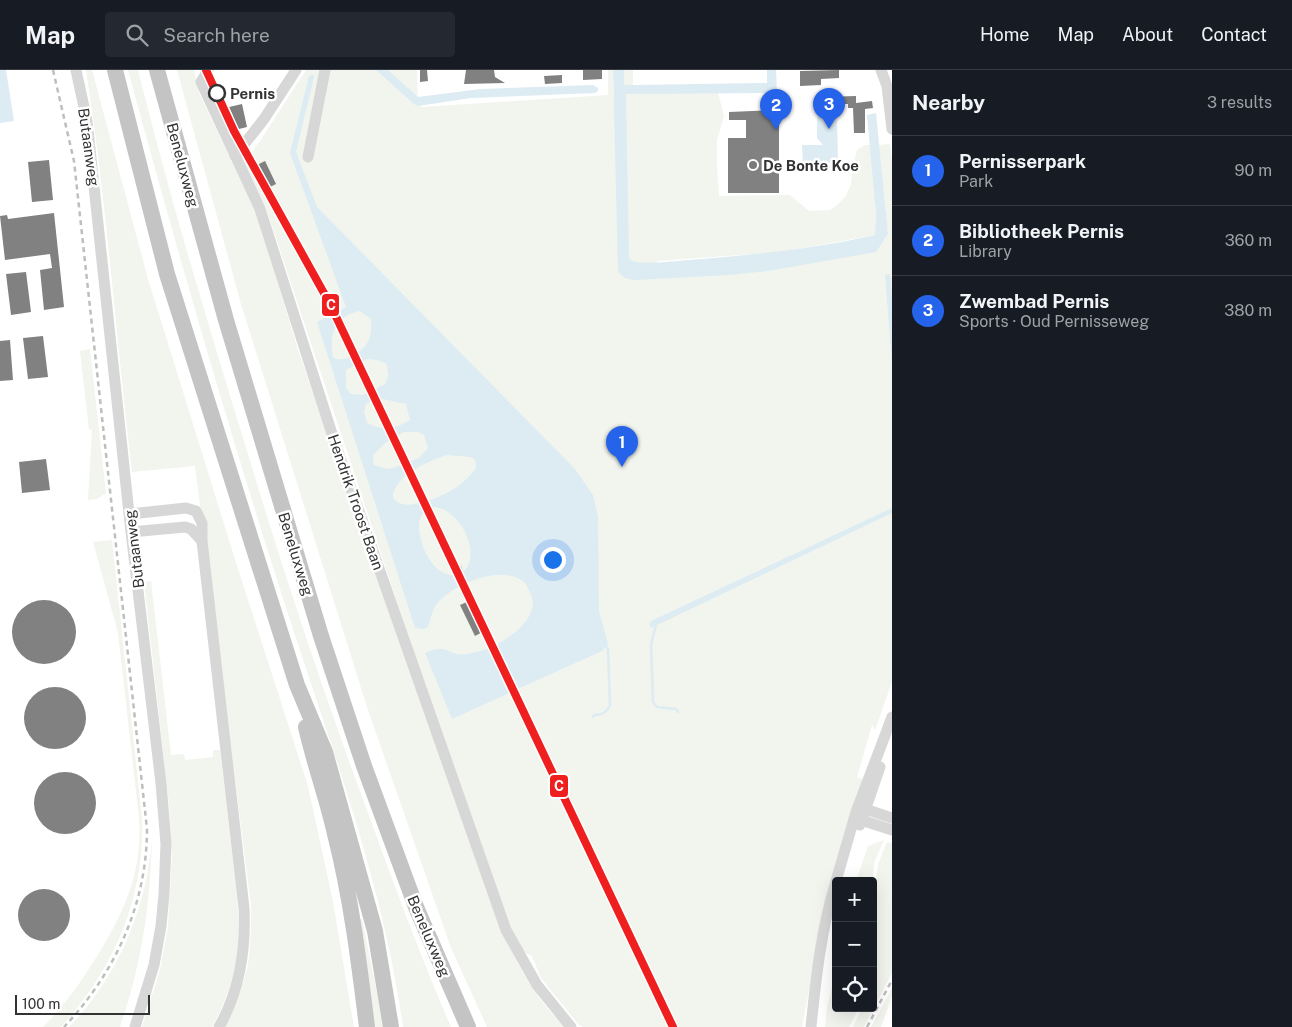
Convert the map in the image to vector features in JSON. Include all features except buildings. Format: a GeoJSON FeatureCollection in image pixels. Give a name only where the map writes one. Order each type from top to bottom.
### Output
{"type":"FeatureCollection","features":[{"type":"Feature","properties":{"kind":"highway"},"geometry":{"type":"LineString","coordinates":[[114,70],[167,274],[297,685],[312,753],[344,872],[368,1027]]}},
{"type":"Feature","properties":{"kind":"highway","name":"Beneluxweg"},"geometry":{"type":"LineString","coordinates":[[157,70],[223,310],[321,636],[364,766],[416,907],[468,1027]]}},
{"type":"Feature","properties":{"kind":"highway"},"geometry":{"type":"LineString","coordinates":[[297,685],[325,752],[375,931],[392,1027]]}},
{"type":"Feature","properties":{"kind":"street","name":"Butaanweg"},"geometry":{"type":"LineString","coordinates":[[76,70],[87,122],[131,532],[161,783],[166,844],[161,926],[154,965],[135,1027]]}},
{"type":"Feature","properties":{"kind":"street","name":"Hendrik Troost Baan"},"geometry":{"type":"LineString","coordinates":[[208,70],[200,82],[260,209],[334,440],[506,930],[537,985],[571,1027]]}},
{"type":"Feature","properties":{"kind":"street"},"geometry":{"type":"LineString","coordinates":[[235,156],[264,119],[296,70]]}},
{"type":"Feature","properties":{"kind":"street"},"geometry":{"type":"LineString","coordinates":[[308,157],[324,70]]}},
{"type":"Feature","properties":{"kind":"street"},"geometry":{"type":"LineString","coordinates":[[881,70],[887,86],[892,129]]}},
{"type":"Feature","properties":{"kind":"street"},"geometry":{"type":"LineString","coordinates":[[887,86],[890,70]]}},
{"type":"Feature","properties":{"kind":"street"},"geometry":{"type":"LineString","coordinates":[[130,514],[186,508],[196,511],[202,523],[202,541],[245,930],[240,974],[234,995],[219,1027]]}},
{"type":"Feature","properties":{"kind":"street"},"geometry":{"type":"LineString","coordinates":[[131,532],[185,527],[191,529],[202,541]]}},
{"type":"Feature","properties":{"kind":"street"},"geometry":{"type":"LineString","coordinates":[[844,877],[861,814],[892,717]]}},
{"type":"Feature","properties":{"kind":"street"},"geometry":{"type":"LineString","coordinates":[[861,814],[892,818]]}},
{"type":"Feature","properties":{"kind":"street"},"geometry":{"type":"LineString","coordinates":[[861,814],[892,830]]}},
{"type":"Feature","properties":{"kind":"street"},"geometry":{"type":"LineString","coordinates":[[837,877],[861,814]]}},
{"type":"Feature","properties":{"kind":"street"},"geometry":{"type":"LineString","coordinates":[[811,1023],[814,983],[821,942],[832,897]]}},
{"type":"Feature","properties":{"kind":"street"},"geometry":{"type":"LineString","coordinates":[[811,1023],[833,922]]}},
{"type":"Feature","properties":{"kind":"shaded area"},"geometry":{"type":"Polygon","coordinates":[[[0,70],[6,70],[14,121],[0,123],[0,70]]]}},
{"type":"Feature","properties":{"kind":"shaded area"},"geometry":{"type":"Polygon","coordinates":[[[86,70],[92,70],[148,279],[308,786],[333,902],[354,1027],[225,1027],[241,988],[248,964],[251,905],[195,466],[132,472],[106,220],[86,70]]]}},
{"type":"Feature","properties":{"kind":"shaded area"},"geometry":{"type":"Polygon","coordinates":[[[128,70],[138,70],[206,317],[294,602],[392,879],[451,1027],[403,1027],[382,916],[367,861],[220,395],[128,70]]]}},
{"type":"Feature","properties":{"kind":"shaded area"},"geometry":{"type":"Polygon","coordinates":[[[177,70],[194,70],[199,93],[259,219],[298,350],[499,924],[519,966],[535,992],[544,1005],[566,1027],[487,1027],[451,948],[367,707],[241,304],[177,70]]]}},
{"type":"Feature","properties":{"kind":"shaded area"},"geometry":{"type":"Polygon","coordinates":[[[306,70],[417,70],[418,106],[423,107],[608,95],[608,70],[613,70],[613,95],[718,93],[724,116],[717,140],[719,196],[790,195],[809,211],[830,210],[846,196],[851,184],[857,150],[865,145],[871,145],[876,214],[875,235],[782,252],[657,261],[657,268],[884,240],[888,234],[879,145],[890,144],[892,160],[892,682],[875,730],[872,725],[857,777],[865,780],[838,877],[832,877],[832,901],[813,970],[802,1027],[583,1027],[578,1024],[541,978],[532,956],[522,952],[512,931],[414,653],[267,211],[244,163],[306,70]]]}},
{"type":"Feature","properties":{"kind":"shaded area"},"geometry":{"type":"Polygon","coordinates":[[[376,70],[388,70],[418,97],[480,89],[593,85],[598,88],[598,91],[595,93],[471,98],[418,106],[376,70]]]}},
{"type":"Feature","properties":{"kind":"shaded area"},"geometry":{"type":"Polygon","coordinates":[[[613,70],[624,70],[624,85],[633,85],[767,83],[767,70],[776,70],[777,93],[626,94],[629,258],[632,261],[644,263],[759,254],[806,248],[875,235],[876,214],[867,115],[876,113],[888,234],[876,252],[768,271],[637,280],[624,277],[618,271],[613,70]]]}},
{"type":"Feature","properties":{"kind":"shaded area"},"geometry":{"type":"Polygon","coordinates":[[[624,70],[633,70],[633,85],[624,85],[624,70]]]}},
{"type":"Feature","properties":{"kind":"shaded area"},"geometry":{"type":"Polygon","coordinates":[[[314,75],[296,152],[317,207],[575,469],[593,495],[598,517],[599,611],[608,644],[602,651],[452,719],[425,653],[441,649],[457,654],[465,654],[489,648],[509,637],[526,621],[531,612],[533,602],[527,585],[524,582],[514,577],[503,575],[490,576],[477,579],[453,590],[436,605],[428,627],[424,629],[415,628],[317,322],[346,307],[290,153],[309,76],[314,75]],[[360,311],[351,313],[339,321],[333,333],[333,357],[342,360],[362,349],[366,345],[371,332],[371,319],[360,311]],[[367,359],[346,370],[346,388],[351,394],[363,395],[385,384],[388,376],[387,364],[378,360],[367,359]],[[378,398],[366,404],[364,411],[367,423],[378,427],[394,427],[410,420],[406,404],[378,398]],[[404,432],[385,443],[373,455],[374,465],[387,469],[419,458],[428,448],[424,435],[418,432],[404,432]],[[447,455],[418,467],[401,481],[393,493],[393,498],[396,501],[410,505],[440,496],[467,479],[476,468],[475,460],[471,457],[447,455]],[[431,507],[420,518],[419,531],[426,553],[440,571],[457,576],[465,570],[470,561],[471,551],[464,530],[450,513],[441,508],[431,507]]]}},
{"type":"Feature","properties":{"kind":"shaded area"},"geometry":{"type":"Polygon","coordinates":[[[817,117],[837,118],[838,162],[803,164],[802,145],[823,145],[817,138],[817,117]]]}},
{"type":"Feature","properties":{"kind":"shaded area"},"geometry":{"type":"Polygon","coordinates":[[[890,274],[892,295],[892,363],[885,275],[890,274]]]}},
{"type":"Feature","properties":{"kind":"shaded area"},"geometry":{"type":"Polygon","coordinates":[[[90,349],[106,493],[97,499],[88,500],[92,429],[89,430],[80,351],[90,349]]]}},
{"type":"Feature","properties":{"kind":"shaded area"},"geometry":{"type":"Polygon","coordinates":[[[892,508],[892,513],[651,628],[649,624],[651,621],[892,508]]]}},
{"type":"Feature","properties":{"kind":"shaded area"},"geometry":{"type":"Polygon","coordinates":[[[112,540],[142,818],[142,847],[138,876],[132,904],[122,930],[111,956],[96,981],[80,1005],[61,1027],[43,1027],[77,987],[114,927],[129,893],[138,857],[139,818],[118,633],[93,542],[112,540]]]}},
{"type":"Feature","properties":{"kind":"shaded area"},"geometry":{"type":"Polygon","coordinates":[[[151,581],[171,755],[184,754],[185,760],[213,757],[213,750],[220,750],[237,899],[238,941],[236,962],[231,982],[212,1027],[142,1027],[160,970],[168,927],[172,854],[169,804],[144,582],[151,581]]]}},
{"type":"Feature","properties":{"kind":"shaded area"},"geometry":{"type":"Polygon","coordinates":[[[152,839],[144,934],[134,980],[120,1027],[69,1027],[102,986],[127,940],[144,891],[152,839]]]}},
{"type":"Feature","properties":{"kind":"shaded area"},"geometry":{"type":"Polygon","coordinates":[[[884,840],[874,863],[873,877],[857,877],[868,846],[884,840]]]}},
{"type":"Feature","properties":{"kind":"shaded area"},"geometry":{"type":"Polygon","coordinates":[[[887,842],[892,843],[892,973],[877,1002],[876,877],[878,864],[887,842]]]}},
{"type":"Feature","properties":{"kind":"shaded area"},"geometry":{"type":"Polygon","coordinates":[[[362,919],[384,1027],[374,1027],[359,920],[362,919]]]}},
{"type":"Feature","properties":{"kind":"shaded area"},"geometry":{"type":"Polygon","coordinates":[[[832,987],[832,1012],[857,1012],[849,1027],[825,1027],[832,987]]]}},
{"type":"Feature","properties":{"kind":"shaded area"},"geometry":{"type":"Polygon","coordinates":[[[892,988],[892,997],[881,1027],[871,1027],[892,988]]]}},
{"type":"Feature","properties":{"kind":"shaded area"},"geometry":{"type":"Polygon","coordinates":[[[860,1012],[872,1012],[864,1027],[853,1027],[860,1012]]]}},
{"type":"Feature","properties":{"kind":"waterway"},"geometry":{"type":"LineString","coordinates":[[656,625],[651,644],[653,702],[657,707],[676,709],[678,712]]}},
{"type":"Feature","properties":{"kind":"waterway"},"geometry":{"type":"LineString","coordinates":[[593,717],[594,715],[604,713],[610,705],[608,649],[606,646]]}},
{"type":"Feature","properties":{"kind":"railway"},"geometry":{"type":"LineString","coordinates":[[53,70],[74,161],[147,829],[146,857],[141,884],[125,936],[98,984],[64,1027]]}},
{"type":"Feature","properties":{"kind":"railway"},"geometry":{"type":"LineString","coordinates":[[460,566],[472,604]]}},
{"type":"Feature","properties":{"kind":"railway"},"geometry":{"type":"LineString","coordinates":[[492,647],[515,684]]}},
{"type":"Feature","properties":{"kind":"railway"},"geometry":{"type":"LineString","coordinates":[[867,1027],[892,980]]}},
{"type":"Feature","properties":{"kind":"transit line","name":"C"},"geometry":{"type":"LineString","coordinates":[[206,70],[234,131],[330,304],[673,1027]]}},
{"type":"Feature","properties":{"kind":"place","name":"Pernis"},"geometry":{"type":"Point","coordinates":[217,93]}},
{"type":"Feature","properties":{"kind":"place","name":"Zwembad Pernis"},"geometry":{"type":"Point","coordinates":[829,129]}},
{"type":"Feature","properties":{"kind":"place","name":"Bibliotheek Pernis"},"geometry":{"type":"Point","coordinates":[776,130]}},
{"type":"Feature","properties":{"kind":"place","name":"De Bonte Koe"},"geometry":{"type":"Point","coordinates":[753,165]}},
{"type":"Feature","properties":{"kind":"place","name":"Pernisserpark"},"geometry":{"type":"Point","coordinates":[622,467]}}]}
